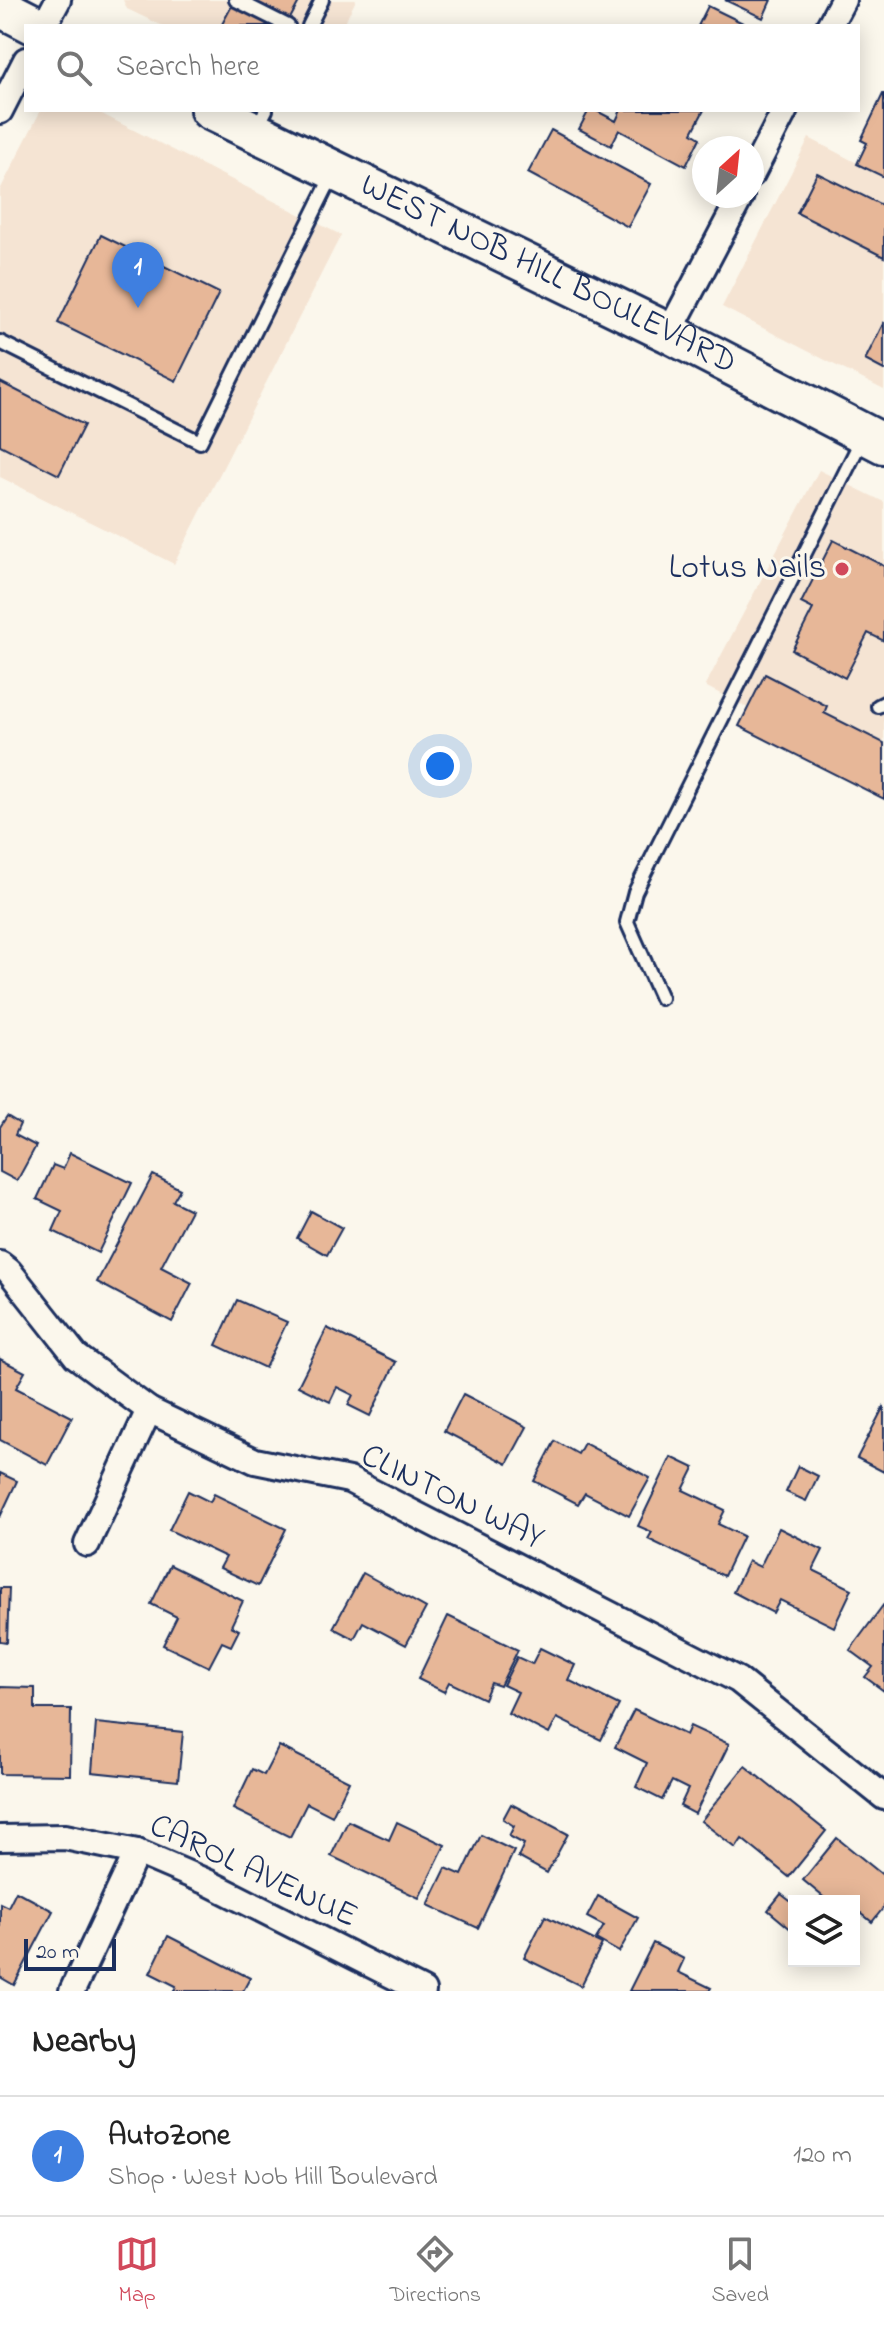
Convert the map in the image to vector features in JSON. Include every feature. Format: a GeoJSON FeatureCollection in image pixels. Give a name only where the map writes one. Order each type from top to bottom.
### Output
{"type":"FeatureCollection","features":[{"type":"Feature","properties":{"kind":"main road"},"geometry":{"type":"LineString","coordinates":[[0,7],[33,24]]}},
{"type":"Feature","properties":{"kind":"main road","name":"WEST NOB HILL BOULEVARD"},"geometry":{"type":"LineString","coordinates":[[219,112],[260,121],[335,171],[669,333],[874,439]]}},
{"type":"Feature","properties":{"kind":"street"},"geometry":{"type":"LineString","coordinates":[[45,24],[58,0]]}},
{"type":"Feature","properties":{"kind":"street"},"geometry":{"type":"LineString","coordinates":[[830,24],[843,0]]}},
{"type":"Feature","properties":{"kind":"street"},"geometry":{"type":"LineString","coordinates":[[0,111],[24,64]]}},
{"type":"Feature","properties":{"kind":"street"},"geometry":{"type":"LineString","coordinates":[[764,151],[784,112]]}},
{"type":"Feature","properties":{"kind":"street"},"geometry":{"type":"LineString","coordinates":[[669,333],[735,208]]}},
{"type":"Feature","properties":{"kind":"street","name":"CLINTON WAY"},"geometry":{"type":"LineString","coordinates":[[0,1264],[9,1271],[76,1356],[149,1410],[255,1461],[349,1480],[738,1680],[884,1797]]}},
{"type":"Feature","properties":{"kind":"street"},"geometry":{"type":"LineString","coordinates":[[87,1544],[149,1410]]}},
{"type":"Feature","properties":{"kind":"street","name":"CAROL AVENUE"},"geometry":{"type":"LineString","coordinates":[[0,1838],[65,1837],[137,1852],[207,1882],[423,1991]]}},
{"type":"Feature","properties":{"kind":"street"},"geometry":{"type":"LineString","coordinates":[[72,1991],[137,1852]]}},
{"type":"Feature","properties":{"kind":"lane"},"geometry":{"type":"LineString","coordinates":[[236,0],[284,24]]}},
{"type":"Feature","properties":{"kind":"lane"},"geometry":{"type":"LineString","coordinates":[[310,24],[322,0]]}},
{"type":"Feature","properties":{"kind":"lane"},"geometry":{"type":"LineString","coordinates":[[0,342],[200,442],[335,171]]}},
{"type":"Feature","properties":{"kind":"lane"},"geometry":{"type":"LineString","coordinates":[[661,998],[627,922],[635,892],[817,534],[874,439]]}},
{"type":"Feature","properties":{"kind":"shaded area"},"geometry":{"type":"Polygon","coordinates":[[[123,0],[356,0],[344,24],[159,24],[127,9],[123,0]]]}},
{"type":"Feature","properties":{"kind":"shaded area"},"geometry":{"type":"Polygon","coordinates":[[[40,112],[98,112],[341,235],[174,564],[0,477],[0,190],[40,112]]]}},
{"type":"Feature","properties":{"kind":"shaded area"},"geometry":{"type":"Polygon","coordinates":[[[809,138],[884,177],[884,390],[722,307],[809,138]]]}},
{"type":"Feature","properties":{"kind":"shaded area"},"geometry":{"type":"Polygon","coordinates":[[[819,470],[884,502],[884,778],[705,686],[819,470]]]}},
{"type":"Feature","properties":{"kind":"building"},"geometry":{"type":"Polygon","coordinates":[[[235,0],[300,0],[287,24],[222,24],[235,0]]]}},
{"type":"Feature","properties":{"kind":"building"},"geometry":{"type":"Polygon","coordinates":[[[725,0],[771,0],[763,18],[725,0]]]}},
{"type":"Feature","properties":{"kind":"building"},"geometry":{"type":"Polygon","coordinates":[[[708,6],[745,24],[699,24],[708,6]]]}},
{"type":"Feature","properties":{"kind":"building"},"geometry":{"type":"Polygon","coordinates":[[[883,94],[884,177],[857,164],[867,143],[861,140],[883,94]]]}},
{"type":"Feature","properties":{"kind":"building"},"geometry":{"type":"Polygon","coordinates":[[[588,112],[599,112],[616,121],[620,112],[703,112],[692,133],[697,136],[692,136],[692,154],[686,166],[619,130],[611,146],[579,129],[588,112]]]}},
{"type":"Feature","properties":{"kind":"building"},"geometry":{"type":"Polygon","coordinates":[[[551,130],[651,184],[628,227],[528,173],[551,130]]]}},
{"type":"Feature","properties":{"kind":"building"},"geometry":{"type":"Polygon","coordinates":[[[817,173],[884,206],[884,257],[797,213],[817,173]]]}},
{"type":"Feature","properties":{"kind":"building"},"geometry":{"type":"Polygon","coordinates":[[[101,235],[219,293],[176,381],[58,323],[101,235]]]}},
{"type":"Feature","properties":{"kind":"building"},"geometry":{"type":"Polygon","coordinates":[[[884,322],[884,370],[865,360],[884,322]]]}},
{"type":"Feature","properties":{"kind":"building"},"geometry":{"type":"Polygon","coordinates":[[[0,382],[84,425],[59,475],[0,445],[0,382]]]}},
{"type":"Feature","properties":{"kind":"building"},"geometry":{"type":"Polygon","coordinates":[[[833,540],[884,566],[884,641],[868,633],[845,678],[792,650],[813,609],[801,603],[833,540]]]}},
{"type":"Feature","properties":{"kind":"building"},"geometry":{"type":"Polygon","coordinates":[[[765,674],[827,706],[824,713],[884,743],[884,799],[739,726],[765,674]]]}},
{"type":"Feature","properties":{"kind":"building"},"geometry":{"type":"Polygon","coordinates":[[[7,1116],[20,1124],[15,1135],[36,1146],[17,1181],[0,1172],[0,1127],[7,1116]]]}},
{"type":"Feature","properties":{"kind":"building"},"geometry":{"type":"Polygon","coordinates":[[[70,1153],[132,1183],[98,1253],[53,1231],[62,1211],[37,1199],[53,1165],[63,1169],[70,1153]]]}},
{"type":"Feature","properties":{"kind":"building"},"geometry":{"type":"Polygon","coordinates":[[[153,1175],[180,1189],[173,1201],[191,1210],[161,1267],[192,1283],[172,1322],[97,1282],[153,1175]]]}},
{"type":"Feature","properties":{"kind":"building"},"geometry":{"type":"Polygon","coordinates":[[[311,1211],[342,1228],[327,1255],[297,1238],[311,1211]]]}},
{"type":"Feature","properties":{"kind":"building"},"geometry":{"type":"Polygon","coordinates":[[[237,1300],[287,1322],[265,1368],[216,1345],[237,1300]]]}},
{"type":"Feature","properties":{"kind":"building"},"geometry":{"type":"Polygon","coordinates":[[[327,1328],[396,1362],[370,1416],[348,1405],[353,1395],[337,1387],[330,1402],[298,1386],[327,1328]]]}},
{"type":"Feature","properties":{"kind":"building"},"geometry":{"type":"Polygon","coordinates":[[[0,1359],[25,1372],[16,1388],[72,1417],[47,1465],[0,1440],[0,1359]]]}},
{"type":"Feature","properties":{"kind":"building"},"geometry":{"type":"Polygon","coordinates":[[[463,1394],[527,1427],[507,1464],[444,1431],[463,1394]]]}},
{"type":"Feature","properties":{"kind":"building"},"geometry":{"type":"Polygon","coordinates":[[[884,1406],[884,1472],[857,1458],[884,1406]]]}},
{"type":"Feature","properties":{"kind":"building"},"geometry":{"type":"Polygon","coordinates":[[[555,1441],[578,1454],[584,1443],[650,1478],[629,1516],[585,1493],[578,1504],[534,1481],[555,1441]]]}},
{"type":"Feature","properties":{"kind":"building"},"geometry":{"type":"Polygon","coordinates":[[[671,1457],[694,1468],[683,1490],[725,1510],[718,1524],[743,1536],[724,1576],[648,1539],[652,1532],[638,1526],[671,1457]]]}},
{"type":"Feature","properties":{"kind":"building"},"geometry":{"type":"Polygon","coordinates":[[[798,1466],[818,1476],[806,1501],[786,1492],[798,1466]]]}},
{"type":"Feature","properties":{"kind":"building"},"geometry":{"type":"Polygon","coordinates":[[[0,1473],[17,1481],[0,1517],[0,1473]]]}},
{"type":"Feature","properties":{"kind":"building"},"geometry":{"type":"Polygon","coordinates":[[[188,1491],[210,1502],[214,1494],[286,1529],[258,1586],[220,1568],[226,1557],[169,1530],[188,1491]]]}},
{"type":"Feature","properties":{"kind":"building"},"geometry":{"type":"Polygon","coordinates":[[[779,1528],[823,1550],[813,1570],[852,1589],[834,1627],[780,1600],[773,1613],[733,1592],[748,1561],[760,1567],[779,1528]]]}},
{"type":"Feature","properties":{"kind":"building"},"geometry":{"type":"Polygon","coordinates":[[[170,1565],[243,1601],[231,1626],[239,1630],[231,1646],[222,1642],[209,1667],[163,1645],[177,1617],[151,1604],[170,1565]]]}},
{"type":"Feature","properties":{"kind":"building"},"geometry":{"type":"Polygon","coordinates":[[[363,1573],[426,1608],[406,1645],[363,1622],[354,1639],[333,1628],[363,1573]]]}},
{"type":"Feature","properties":{"kind":"building"},"geometry":{"type":"Polygon","coordinates":[[[0,1588],[9,1588],[7,1642],[0,1641],[0,1588]]]}},
{"type":"Feature","properties":{"kind":"building"},"geometry":{"type":"Polygon","coordinates":[[[884,1604],[884,1691],[865,1677],[873,1667],[850,1650],[884,1604]]]}},
{"type":"Feature","properties":{"kind":"building"},"geometry":{"type":"Polygon","coordinates":[[[448,1616],[518,1650],[500,1686],[491,1683],[484,1699],[449,1682],[444,1692],[418,1679],[448,1616]]]}},
{"type":"Feature","properties":{"kind":"building"},"geometry":{"type":"Polygon","coordinates":[[[540,1648],[575,1665],[568,1680],[619,1705],[601,1740],[557,1718],[549,1734],[508,1713],[518,1692],[503,1685],[517,1657],[532,1664],[540,1648]]]}},
{"type":"Feature","properties":{"kind":"building"},"geometry":{"type":"Polygon","coordinates":[[[0,1687],[35,1688],[35,1709],[71,1709],[70,1775],[0,1774],[0,1687]]]}},
{"type":"Feature","properties":{"kind":"building"},"geometry":{"type":"Polygon","coordinates":[[[634,1710],[686,1735],[690,1726],[729,1744],[695,1814],[680,1806],[688,1789],[672,1781],[662,1800],[636,1787],[647,1763],[615,1747],[634,1710]]]}},
{"type":"Feature","properties":{"kind":"building"},"geometry":{"type":"Polygon","coordinates":[[[96,1723],[183,1732],[178,1781],[92,1772],[96,1723]]]}},
{"type":"Feature","properties":{"kind":"building"},"geometry":{"type":"Polygon","coordinates":[[[279,1746],[349,1781],[332,1816],[307,1803],[290,1837],[233,1809],[252,1769],[264,1775],[279,1746]]]}},
{"type":"Feature","properties":{"kind":"building"},"geometry":{"type":"Polygon","coordinates":[[[745,1766],[826,1831],[789,1877],[742,1839],[736,1848],[701,1821],[745,1766]]]}},
{"type":"Feature","properties":{"kind":"building"},"geometry":{"type":"Polygon","coordinates":[[[511,1804],[568,1834],[547,1873],[518,1857],[524,1844],[509,1836],[514,1826],[503,1819],[511,1804]]]}},
{"type":"Feature","properties":{"kind":"building"},"geometry":{"type":"Polygon","coordinates":[[[348,1821],[389,1840],[397,1822],[445,1845],[419,1898],[331,1856],[348,1821]]]}},
{"type":"Feature","properties":{"kind":"building"},"geometry":{"type":"Polygon","coordinates":[[[481,1835],[514,1851],[478,1928],[428,1905],[446,1868],[462,1875],[481,1835]]]}},
{"type":"Feature","properties":{"kind":"building"},"geometry":{"type":"Polygon","coordinates":[[[837,1838],[884,1876],[884,1907],[872,1922],[860,1912],[860,1895],[821,1895],[803,1880],[837,1838]]]}},
{"type":"Feature","properties":{"kind":"building"},"geometry":{"type":"Polygon","coordinates":[[[16,1891],[53,1911],[14,1985],[0,1977],[0,1903],[8,1907],[16,1891]]]}},
{"type":"Feature","properties":{"kind":"building"},"geometry":{"type":"Polygon","coordinates":[[[781,1894],[788,1899],[788,1927],[768,1910],[781,1894]]]}},
{"type":"Feature","properties":{"kind":"building"},"geometry":{"type":"Polygon","coordinates":[[[598,1896],[638,1918],[619,1952],[596,1939],[604,1926],[587,1917],[598,1896]]]}},
{"type":"Feature","properties":{"kind":"building"},"geometry":{"type":"Polygon","coordinates":[[[545,1916],[602,1944],[581,1986],[524,1958],[545,1916]]]}},
{"type":"Feature","properties":{"kind":"building"},"geometry":{"type":"Polygon","coordinates":[[[168,1936],[250,1978],[243,1991],[174,1991],[176,1986],[150,1973],[168,1936]]]}},
{"type":"Feature","properties":{"kind":"building"},"geometry":{"type":"Polygon","coordinates":[[[653,1943],[684,1959],[678,1972],[711,1988],[709,1991],[629,1991],[653,1943]]]}},
{"type":"Feature","properties":{"kind":"place","name":"AutoZone"},"geometry":{"type":"Point","coordinates":[138,308]}},
{"type":"Feature","properties":{"kind":"place","name":"Lotus Nails"},"geometry":{"type":"Point","coordinates":[842,569]}}]}
